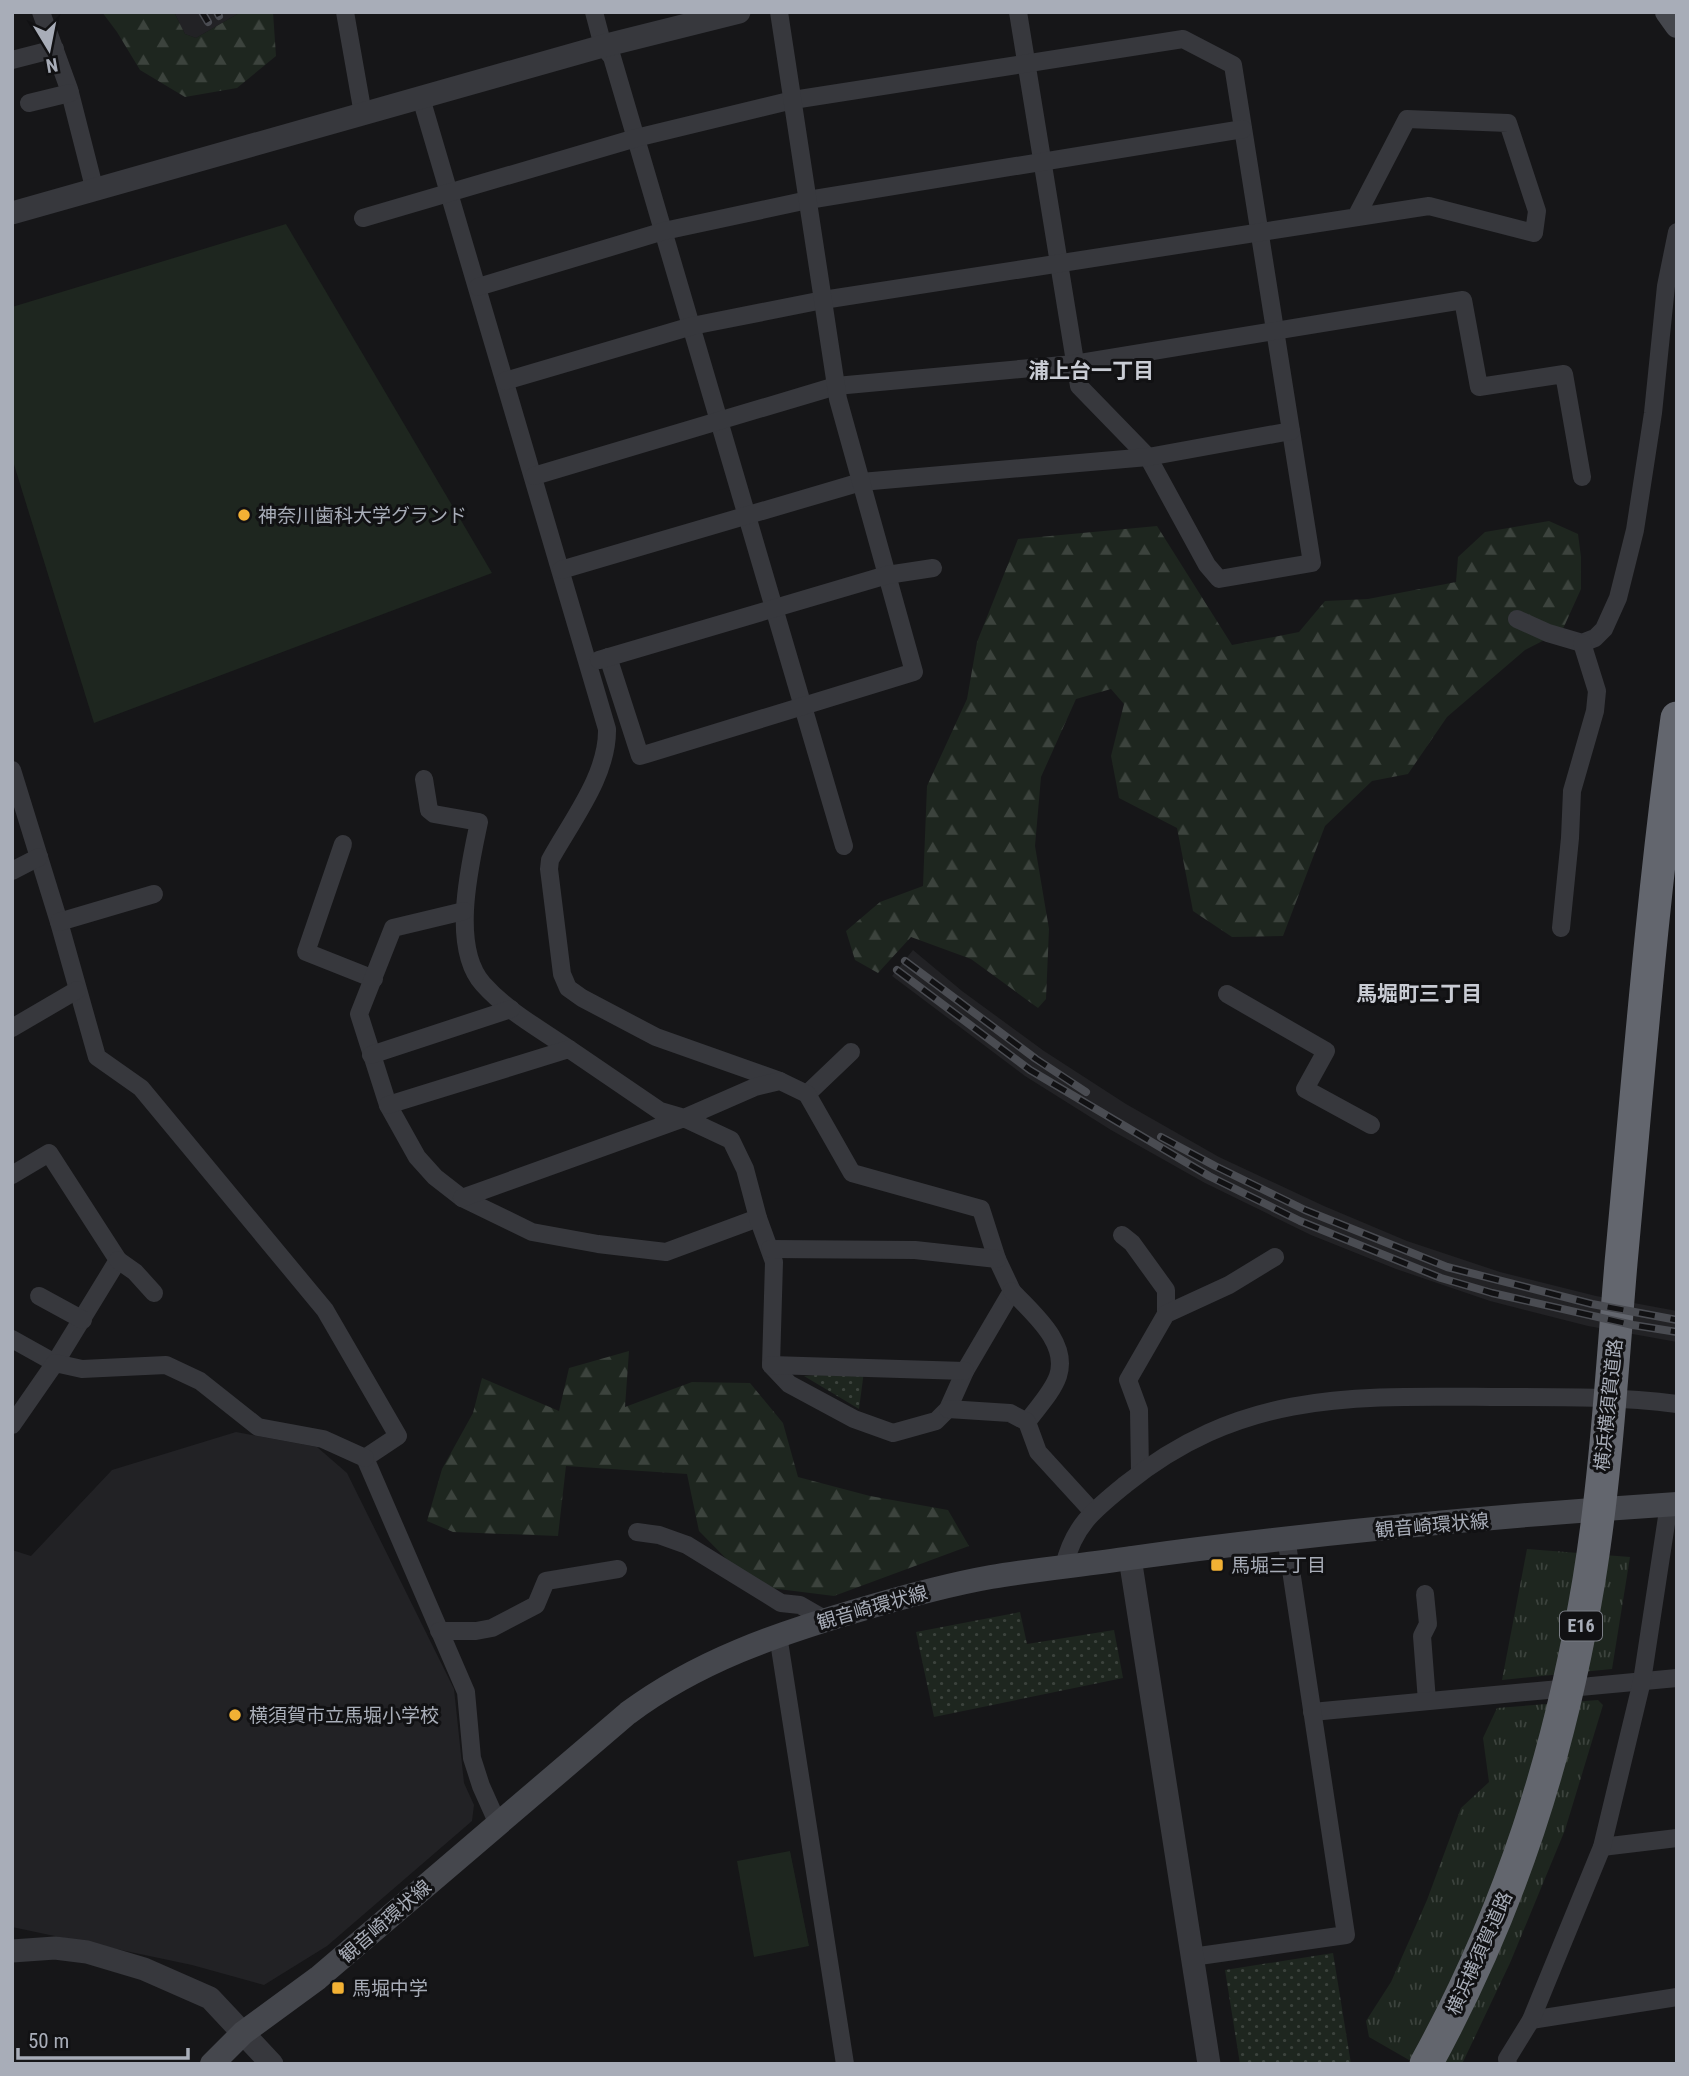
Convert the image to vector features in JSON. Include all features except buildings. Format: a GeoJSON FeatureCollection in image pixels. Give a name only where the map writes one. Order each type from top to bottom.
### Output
{"type":"FeatureCollection","features":[{"type":"Feature","properties":{"kind":"highway","name":"横浜横須賀道路"},"geometry":{"type":"LineString","coordinates":[[1441,2064],[1486,1975],[1525,1883],[1555,1796],[1578,1706],[1602,1581],[1637,1161],[1650,951],[1677,718]]}},
{"type":"Feature","properties":{"kind":"highway","name":"横浜横須賀道路"},"geometry":{"type":"LineString","coordinates":[[1426,2064],[1478,1962],[1514,1875],[1542,1791],[1564,1707],[1589,1577],[1677,840]]}},
{"type":"Feature","properties":{"kind":"main road"},"geometry":{"type":"LineString","coordinates":[[1667,12],[1677,26]]}},
{"type":"Feature","properties":{"kind":"main road","name":"観音崎環状線"},"geometry":{"type":"LineString","coordinates":[[212,2064],[243,2033],[318,1979],[598,1737],[659,1690],[722,1657],[778,1635],[927,1590],[1064,1566],[1286,1537],[1673,1504]]}},
{"type":"Feature","properties":{"kind":"street"},"geometry":{"type":"LineString","coordinates":[[41,12],[70,93],[95,191]]}},
{"type":"Feature","properties":{"kind":"street"},"geometry":{"type":"LineString","coordinates":[[345,12],[363,114]]}},
{"type":"Feature","properties":{"kind":"street"},"geometry":{"type":"LineString","coordinates":[[594,12],[603,46],[612,57],[844,846]]}},
{"type":"Feature","properties":{"kind":"street"},"geometry":{"type":"LineString","coordinates":[[12,213],[603,46],[739,12]]}},
{"type":"Feature","properties":{"kind":"street"},"geometry":{"type":"LineString","coordinates":[[608,657],[640,755],[914,672],[836,386],[779,12]]}},
{"type":"Feature","properties":{"kind":"street"},"geometry":{"type":"LineString","coordinates":[[363,218],[636,138],[793,100],[1026,64],[1183,39],[1233,65],[1312,563],[1219,579],[1207,565],[1148,457],[1079,386],[1074,364],[1026,64],[1018,12]]}},
{"type":"Feature","properties":{"kind":"street"},"geometry":{"type":"LineString","coordinates":[[12,61],[55,49]]}},
{"type":"Feature","properties":{"kind":"street"},"geometry":{"type":"LineString","coordinates":[[29,103],[70,93]]}},
{"type":"Feature","properties":{"kind":"street"},"geometry":{"type":"LineString","coordinates":[[421,97],[607,729],[607,747],[600,771],[550,860],[562,974],[568,988],[582,999],[656,1037],[780,1081],[807,1094],[852,1173],[981,1209],[997,1259],[1013,1292],[1053,1336],[1058,1355],[1059,1373],[1053,1386],[1027,1422]]}},
{"type":"Feature","properties":{"kind":"street"},"geometry":{"type":"LineString","coordinates":[[505,380],[692,326],[822,300],[1429,206],[1534,233],[1537,211],[1508,124],[1407,119],[1356,217]]}},
{"type":"Feature","properties":{"kind":"street"},"geometry":{"type":"LineString","coordinates":[[478,287],[664,231],[808,200],[1243,129]]}},
{"type":"Feature","properties":{"kind":"street"},"geometry":{"type":"LineString","coordinates":[[1517,619],[1548,633],[1582,643],[1595,638],[1604,629],[1618,597],[1635,530],[1653,413],[1666,286],[1677,232]]}},
{"type":"Feature","properties":{"kind":"street"},"geometry":{"type":"LineString","coordinates":[[534,477],[836,386],[1074,364],[1463,300],[1479,387],[1564,374],[1582,477]]}},
{"type":"Feature","properties":{"kind":"street"},"geometry":{"type":"LineString","coordinates":[[561,570],[861,482],[1148,457],[1291,431]]}},
{"type":"Feature","properties":{"kind":"street"},"geometry":{"type":"LineString","coordinates":[[589,663],[887,575],[933,568]]}},
{"type":"Feature","properties":{"kind":"street"},"geometry":{"type":"LineString","coordinates":[[1561,928],[1572,791],[1595,710],[1597,691],[1582,643]]}},
{"type":"Feature","properties":{"kind":"street"},"geometry":{"type":"LineString","coordinates":[[12,770],[97,1057],[141,1088],[325,1310],[398,1436],[365,1458]]}},
{"type":"Feature","properties":{"kind":"street"},"geometry":{"type":"LineString","coordinates":[[424,779],[429,810],[434,814],[480,822],[464,911],[471,962],[481,983],[511,1009],[660,1111],[684,1118],[731,1140],[745,1169],[758,1218],[774,1262],[771,1364],[789,1384],[854,1419],[893,1433],[936,1421],[948,1409],[965,1371],[1013,1292]]}},
{"type":"Feature","properties":{"kind":"street"},"geometry":{"type":"LineString","coordinates":[[1556,808],[1572,791]]}},
{"type":"Feature","properties":{"kind":"street"},"geometry":{"type":"LineString","coordinates":[[343,844],[306,952],[374,979]]}},
{"type":"Feature","properties":{"kind":"street"},"geometry":{"type":"LineString","coordinates":[[12,871],[39,857]]}},
{"type":"Feature","properties":{"kind":"street"},"geometry":{"type":"LineString","coordinates":[[59,922],[154,894]]}},
{"type":"Feature","properties":{"kind":"street"},"geometry":{"type":"LineString","coordinates":[[464,911],[393,928],[359,1014],[388,1105],[417,1157],[435,1177],[462,1198],[532,1232],[598,1244],[666,1252],[758,1218]]}},
{"type":"Feature","properties":{"kind":"street"},"geometry":{"type":"LineString","coordinates":[[12,1028],[77,990]]}},
{"type":"Feature","properties":{"kind":"street"},"geometry":{"type":"LineString","coordinates":[[1227,994],[1326,1051],[1305,1089],[1371,1125]]}},
{"type":"Feature","properties":{"kind":"street"},"geometry":{"type":"LineString","coordinates":[[371,1055],[511,1009]]}},
{"type":"Feature","properties":{"kind":"street"},"geometry":{"type":"LineString","coordinates":[[388,1105],[569,1049]]}},
{"type":"Feature","properties":{"kind":"street"},"geometry":{"type":"LineString","coordinates":[[807,1094],[850,1052]]}},
{"type":"Feature","properties":{"kind":"street"},"geometry":{"type":"LineString","coordinates":[[462,1198],[684,1118],[755,1087],[780,1081]]}},
{"type":"Feature","properties":{"kind":"street"},"geometry":{"type":"LineString","coordinates":[[12,1175],[49,1153],[118,1260],[135,1272],[154,1293]]}},
{"type":"Feature","properties":{"kind":"street"},"geometry":{"type":"LineString","coordinates":[[1122,1235],[1132,1243],[1166,1290],[1166,1314],[1128,1380],[1139,1410],[1140,1472]]}},
{"type":"Feature","properties":{"kind":"street"},"geometry":{"type":"LineString","coordinates":[[770,1249],[915,1250],[997,1259]]}},
{"type":"Feature","properties":{"kind":"street"},"geometry":{"type":"LineString","coordinates":[[1166,1314],[1228,1285],[1276,1257]]}},
{"type":"Feature","properties":{"kind":"street"},"geometry":{"type":"LineString","coordinates":[[12,1425],[83,1320],[118,1260]]}},
{"type":"Feature","properties":{"kind":"street"},"geometry":{"type":"LineString","coordinates":[[38,1296],[83,1320]]}},
{"type":"Feature","properties":{"kind":"street"},"geometry":{"type":"LineString","coordinates":[[12,1339],[55,1363],[82,1369],[166,1366],[200,1381],[258,1427],[323,1439],[365,1458],[466,1692],[472,1758],[498,1825]]}},
{"type":"Feature","properties":{"kind":"street"},"geometry":{"type":"LineString","coordinates":[[771,1364],[965,1371]]}},
{"type":"Feature","properties":{"kind":"street"},"geometry":{"type":"LineString","coordinates":[[1064,1566],[1077,1530],[1092,1511],[1140,1472],[1182,1445],[1217,1427],[1258,1412],[1307,1403],[1410,1395],[1551,1397],[1677,1404]]}},
{"type":"Feature","properties":{"kind":"street"},"geometry":{"type":"LineString","coordinates":[[948,1409],[1010,1413],[1027,1422],[1038,1452],[1092,1511]]}},
{"type":"Feature","properties":{"kind":"street"},"geometry":{"type":"LineString","coordinates":[[1508,2064],[1507,2059],[1531,2020],[1602,1847],[1642,1681],[1673,1504]]}},
{"type":"Feature","properties":{"kind":"street"},"geometry":{"type":"LineString","coordinates":[[637,1532],[659,1535],[687,1545],[781,1603],[800,1605],[826,1620]]}},
{"type":"Feature","properties":{"kind":"street"},"geometry":{"type":"LineString","coordinates":[[1192,1957],[1346,1935],[1286,1537]]}},
{"type":"Feature","properties":{"kind":"street"},"geometry":{"type":"LineString","coordinates":[[1130,1559],[1209,2064]]}},
{"type":"Feature","properties":{"kind":"street"},"geometry":{"type":"LineString","coordinates":[[439,1631],[492,1628],[536,1605],[546,1581],[618,1569]]}},
{"type":"Feature","properties":{"kind":"street"},"geometry":{"type":"LineString","coordinates":[[1425,1594],[1428,1624],[1422,1636],[1427,1701]]}},
{"type":"Feature","properties":{"kind":"street"},"geometry":{"type":"LineString","coordinates":[[778,1635],[845,2064]]}},
{"type":"Feature","properties":{"kind":"street"},"geometry":{"type":"LineString","coordinates":[[1312,1712],[1677,1678]]}},
{"type":"Feature","properties":{"kind":"street"},"geometry":{"type":"LineString","coordinates":[[1602,1847],[1677,1839]]}},
{"type":"Feature","properties":{"kind":"street"},"geometry":{"type":"LineString","coordinates":[[12,1951],[55,1948],[88,1952],[144,1969],[210,1998],[272,2064]]}},
{"type":"Feature","properties":{"kind":"street"},"geometry":{"type":"LineString","coordinates":[[1531,2020],[1677,1997]]}},
{"type":"Feature","properties":{"kind":"shaded area"},"geometry":{"type":"Polygon","coordinates":[[[174,12],[241,12],[196,38],[185,34],[174,12]]]}},
{"type":"Feature","properties":{"kind":"shaded area"},"geometry":{"type":"Polygon","coordinates":[[[913,950],[962,991],[1044,1051],[1126,1104],[1219,1157],[1407,1241],[1500,1272],[1596,1296],[1677,1311],[1677,1342],[1588,1326],[1490,1301],[1396,1269],[1311,1235],[1205,1183],[1111,1130],[1025,1076],[892,976],[913,950]]]}},
{"type":"Feature","properties":{"kind":"shaded area","name":"横須賀市立馬堀小学校"},"geometry":{"type":"Polygon","coordinates":[[[236,1432],[317,1447],[347,1473],[454,1689],[464,1783],[474,1805],[472,1821],[327,1946],[264,1985],[192,1965],[12,1927],[12,1550],[31,1556],[112,1470],[236,1432]]]}},
{"type":"Feature","properties":{"kind":"green space"},"geometry":{"type":"Polygon","coordinates":[[[102,12],[174,12],[185,34],[196,38],[241,12],[273,12],[276,56],[237,88],[185,97],[140,70],[102,12]]]}},
{"type":"Feature","properties":{"kind":"green space","name":"神奈川歯科大学グランド"},"geometry":{"type":"Polygon","coordinates":[[[286,224],[492,573],[94,723],[12,458],[12,307],[286,224]]]}},
{"type":"Feature","properties":{"kind":"green space"},"geometry":{"type":"Polygon","coordinates":[[[1549,521],[1578,534],[1581,557],[1581,589],[1562,631],[1525,650],[1447,717],[1408,774],[1372,781],[1325,826],[1283,936],[1232,937],[1193,911],[1177,828],[1119,798],[1111,756],[1124,704],[1111,689],[1076,699],[1041,777],[1035,846],[1049,929],[1046,999],[1038,1008],[971,959],[911,937],[878,973],[855,960],[846,931],[880,902],[923,886],[927,786],[967,699],[977,642],[1018,539],[1157,526],[1232,645],[1299,632],[1325,601],[1368,599],[1456,582],[1458,557],[1485,532],[1549,521]]]}},
{"type":"Feature","properties":{"kind":"green space"},"geometry":{"type":"Polygon","coordinates":[[[629,1351],[625,1407],[692,1382],[750,1383],[783,1423],[798,1477],[870,1496],[948,1510],[969,1546],[834,1596],[753,1586],[699,1531],[687,1474],[566,1466],[558,1536],[453,1532],[427,1521],[442,1469],[473,1413],[482,1378],[559,1411],[569,1368],[629,1351]]]}},
{"type":"Feature","properties":{"kind":"green space"},"geometry":{"type":"Polygon","coordinates":[[[864,1371],[859,1409],[804,1376],[864,1371]]]}},
{"type":"Feature","properties":{"kind":"green space"},"geometry":{"type":"Polygon","coordinates":[[[1527,1549],[1630,1557],[1612,1669],[1502,1680],[1527,1549]]]}},
{"type":"Feature","properties":{"kind":"green space"},"geometry":{"type":"Polygon","coordinates":[[[1020,1612],[1027,1644],[1114,1630],[1123,1678],[934,1717],[916,1632],[1020,1612]]]}},
{"type":"Feature","properties":{"kind":"green space"},"geometry":{"type":"Polygon","coordinates":[[[1598,1700],[1603,1705],[1565,1830],[1510,1963],[1462,2064],[1416,2064],[1369,2037],[1366,2021],[1391,1982],[1427,1900],[1461,1808],[1489,1782],[1483,1738],[1497,1708],[1598,1700]]]}},
{"type":"Feature","properties":{"kind":"green space"},"geometry":{"type":"Polygon","coordinates":[[[790,1851],[809,1946],[754,1957],[737,1861],[790,1851]]]}},
{"type":"Feature","properties":{"kind":"green space"},"geometry":{"type":"Polygon","coordinates":[[[1333,1953],[1351,2064],[1240,2064],[1225,1970],[1333,1953]]]}},
{"type":"Feature","properties":{"kind":"railway"},"geometry":{"type":"LineString","coordinates":[[202,12],[208,22]]}},
{"type":"Feature","properties":{"kind":"railway"},"geometry":{"type":"LineString","coordinates":[[217,12],[219,16]]}},
{"type":"Feature","properties":{"kind":"railway"},"geometry":{"type":"LineString","coordinates":[[905,961],[1036,1059],[1086,1092]]}},
{"type":"Feature","properties":{"kind":"railway"},"geometry":{"type":"LineString","coordinates":[[897,970],[1030,1070],[1209,1176],[1300,1221],[1441,1278],[1492,1293],[1633,1325],[1677,1332]]}},
{"type":"Feature","properties":{"kind":"railway"},"geometry":{"type":"LineString","coordinates":[[1161,1137],[1305,1210],[1447,1267],[1592,1304],[1677,1320]]}},
{"type":"Feature","properties":{"kind":"place","name":"神奈川歯科大学グランド"},"geometry":{"type":"Point","coordinates":[244,515]}},
{"type":"Feature","properties":{"kind":"place","name":"馬堀三丁目"},"geometry":{"type":"Point","coordinates":[1217,1565]}},
{"type":"Feature","properties":{"kind":"place","name":"横須賀市立馬堀小学校"},"geometry":{"type":"Point","coordinates":[235,1715]}},
{"type":"Feature","properties":{"kind":"place","name":"馬堀中学"},"geometry":{"type":"Point","coordinates":[338,1988]}},
{"type":"Feature","properties":{"kind":"district","name":"浦上台一丁目"},"geometry":{"type":"Point","coordinates":[1091,371]}},
{"type":"Feature","properties":{"kind":"district","name":"馬堀町三丁目"},"geometry":{"type":"Point","coordinates":[1419,994]}}]}
